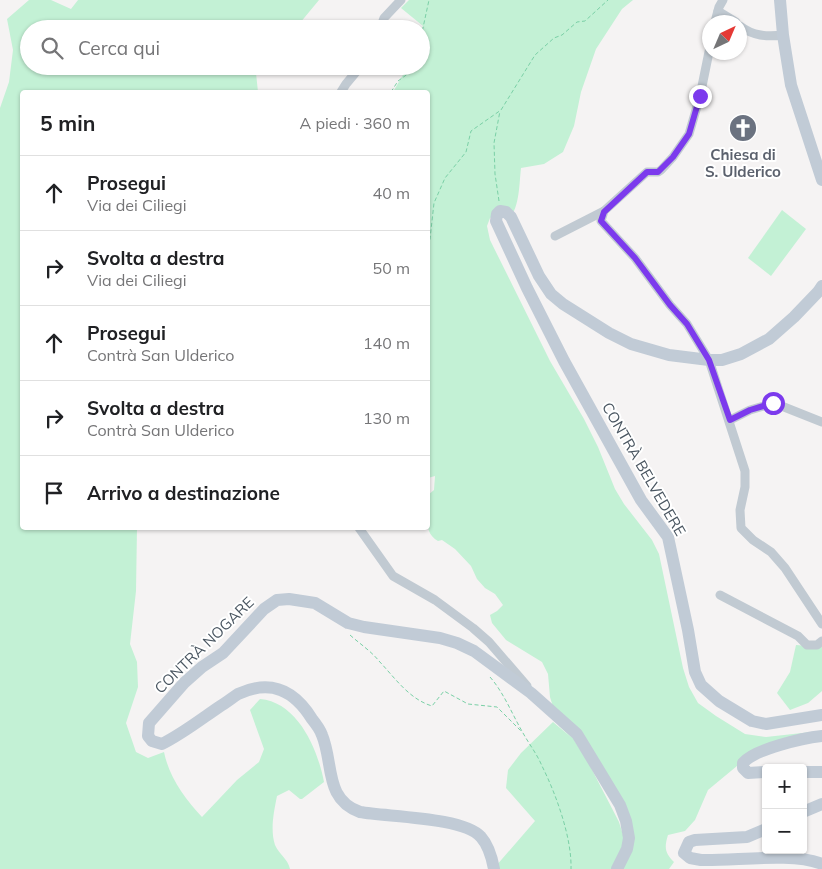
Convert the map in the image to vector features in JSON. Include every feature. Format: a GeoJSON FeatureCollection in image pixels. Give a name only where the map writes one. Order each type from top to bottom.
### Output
{"type":"FeatureCollection","features":[{"type":"Feature","properties":{"kind":"street"},"geometry":{"type":"LineString","coordinates":[[383,20],[401,0]]}},
{"type":"Feature","properties":{"kind":"street"},"geometry":{"type":"LineString","coordinates":[[717,15],[723,0]]}},
{"type":"Feature","properties":{"kind":"street"},"geometry":{"type":"LineString","coordinates":[[780,0],[783,35],[791,85],[822,180]]}},
{"type":"Feature","properties":{"kind":"street"},"geometry":{"type":"LineString","coordinates":[[718,10],[726,15]]}},
{"type":"Feature","properties":{"kind":"street"},"geometry":{"type":"LineString","coordinates":[[747,30],[760,36],[783,35]]}},
{"type":"Feature","properties":{"kind":"street"},"geometry":{"type":"LineString","coordinates":[[556,236],[604,212],[647,172],[658,172],[673,157],[689,134],[700,96],[707,60]]}},
{"type":"Feature","properties":{"kind":"street"},"geometry":{"type":"LineString","coordinates":[[342,90],[354,75]]}},
{"type":"Feature","properties":{"kind":"street"},"geometry":{"type":"LineString","coordinates":[[497,214],[500,211],[506,212],[511,218],[539,276],[551,294],[563,304],[631,344],[669,355],[709,360],[734,356],[764,343],[794,317],[822,286]]}},
{"type":"Feature","properties":{"kind":"street"},"geometry":{"type":"LineString","coordinates":[[604,212],[601,221],[635,258],[670,305],[687,324],[709,360],[730,420],[745,472],[745,487],[740,510],[741,528],[753,540],[771,552],[785,568],[822,624]]}},
{"type":"Feature","properties":{"kind":"street","name":"CONTRÀ BELVEDERE"},"geometry":{"type":"LineString","coordinates":[[497,214],[496,221],[564,362],[640,500],[668,537],[695,672],[701,685],[719,701],[752,721],[766,724],[822,715]]}},
{"type":"Feature","properties":{"kind":"street"},"geometry":{"type":"LineString","coordinates":[[730,420],[750,410],[774,403],[822,422]]}},
{"type":"Feature","properties":{"kind":"street"},"geometry":{"type":"LineString","coordinates":[[360,530],[393,576],[428,596],[473,628],[489,642],[526,684],[531,693]]}},
{"type":"Feature","properties":{"kind":"street"},"geometry":{"type":"LineString","coordinates":[[720,595],[798,636],[807,644],[817,645],[822,641]]}},
{"type":"Feature","properties":{"kind":"street","name":"CONTRÀ NOGARE"},"geometry":{"type":"LineString","coordinates":[[494,869],[490,852],[486,845],[481,837],[471,829],[444,822],[360,812],[343,803],[336,792],[322,734],[307,710],[288,692],[264,686],[238,694],[176,737],[162,744],[152,741],[148,736],[149,723],[184,683],[223,652],[264,609],[277,600],[289,599],[315,603],[348,623],[364,627],[412,633],[457,643],[474,651],[531,693],[577,734],[620,805],[626,821],[629,838],[627,849],[617,869]]}},
{"type":"Feature","properties":{"kind":"street"},"geometry":{"type":"LineString","coordinates":[[762,772],[748,772],[743,768],[743,763],[747,758],[760,752],[822,736]]}},
{"type":"Feature","properties":{"kind":"street"},"geometry":{"type":"LineString","coordinates":[[807,772],[822,772]]}},
{"type":"Feature","properties":{"kind":"street"},"geometry":{"type":"LineString","coordinates":[[807,810],[822,804]]}},
{"type":"Feature","properties":{"kind":"street"},"geometry":{"type":"LineString","coordinates":[[762,831],[747,837],[689,842],[684,848],[684,853],[690,858],[701,860],[794,858],[811,859],[822,864]]}},
{"type":"Feature","properties":{"kind":"path"},"geometry":{"type":"LineString","coordinates":[[425,20],[429,0]]}},
{"type":"Feature","properties":{"kind":"path"},"geometry":{"type":"LineString","coordinates":[[497,214],[500,198],[495,174],[494,142],[501,110],[535,54],[577,22],[586,21],[608,0]]}},
{"type":"Feature","properties":{"kind":"path"},"geometry":{"type":"LineString","coordinates":[[392,90],[398,81],[406,75]]}},
{"type":"Feature","properties":{"kind":"path"},"geometry":{"type":"LineString","coordinates":[[430,232],[434,203],[445,178],[466,152],[471,131],[501,110]]}},
{"type":"Feature","properties":{"kind":"path"},"geometry":{"type":"LineString","coordinates":[[350,636],[378,659],[404,688],[423,704],[432,706],[444,691],[468,704],[497,708],[522,732]]}},
{"type":"Feature","properties":{"kind":"path"},"geometry":{"type":"LineString","coordinates":[[497,668],[487,668],[486,673],[499,688],[522,732],[542,764],[557,801],[566,834],[571,869]]}},
{"type":"Feature","properties":{"kind":"green space"},"geometry":{"type":"Polygon","coordinates":[[[29,0],[51,0],[71,9],[78,0],[319,0],[302,20],[20,20],[20,75],[256,75],[258,90],[20,90],[20,530],[137,530],[136,591],[130,644],[137,662],[138,687],[126,723],[136,752],[148,758],[164,752],[178,787],[202,817],[237,780],[259,762],[264,749],[250,710],[260,699],[273,702],[295,718],[311,742],[324,782],[302,799],[289,790],[277,796],[273,820],[275,845],[290,869],[0,869],[0,108],[9,82],[13,50],[7,19],[29,0]]]}},
{"type":"Feature","properties":{"kind":"green space"},"geometry":{"type":"Polygon","coordinates":[[[409,0],[633,0],[622,9],[596,49],[581,92],[574,126],[563,152],[544,164],[521,168],[518,195],[513,214],[509,220],[505,214],[499,214],[490,218],[487,226],[490,240],[550,361],[584,419],[615,489],[624,504],[652,540],[659,554],[683,668],[689,687],[698,703],[745,734],[766,737],[820,731],[819,737],[757,755],[743,761],[708,790],[695,820],[685,831],[668,835],[666,850],[674,862],[669,869],[622,869],[629,855],[629,844],[619,812],[591,762],[574,740],[588,762],[619,822],[624,838],[622,850],[612,869],[496,869],[496,866],[535,821],[506,788],[508,770],[521,753],[553,722],[572,738],[559,726],[550,697],[548,674],[542,662],[506,640],[492,623],[490,615],[503,605],[495,594],[485,588],[477,579],[471,566],[455,549],[442,540],[438,541],[429,530],[430,493],[434,490],[435,476],[430,477],[430,90],[394,90],[403,75],[430,75],[430,20],[416,20],[401,8],[409,0]]]}},
{"type":"Feature","properties":{"kind":"green space"},"geometry":{"type":"Polygon","coordinates":[[[782,210],[806,229],[771,276],[748,258],[782,210]]]}},
{"type":"Feature","properties":{"kind":"green space"},"geometry":{"type":"Polygon","coordinates":[[[796,645],[822,647],[822,691],[808,703],[790,710],[777,693],[790,672],[796,645]]]}},
{"type":"Feature","properties":{"kind":"place","name":"Chiesa di S. Ulderico"},"geometry":{"type":"Point","coordinates":[743,128]}},
{"type":"Feature","properties":{"kind":"route"},"geometry":{"type":"LineString","coordinates":[[700,96],[689,134],[673,157],[658,172],[647,172],[604,212],[601,221],[624,244],[670,305],[687,324],[709,360],[730,420],[762,405],[773,403]]}}]}
